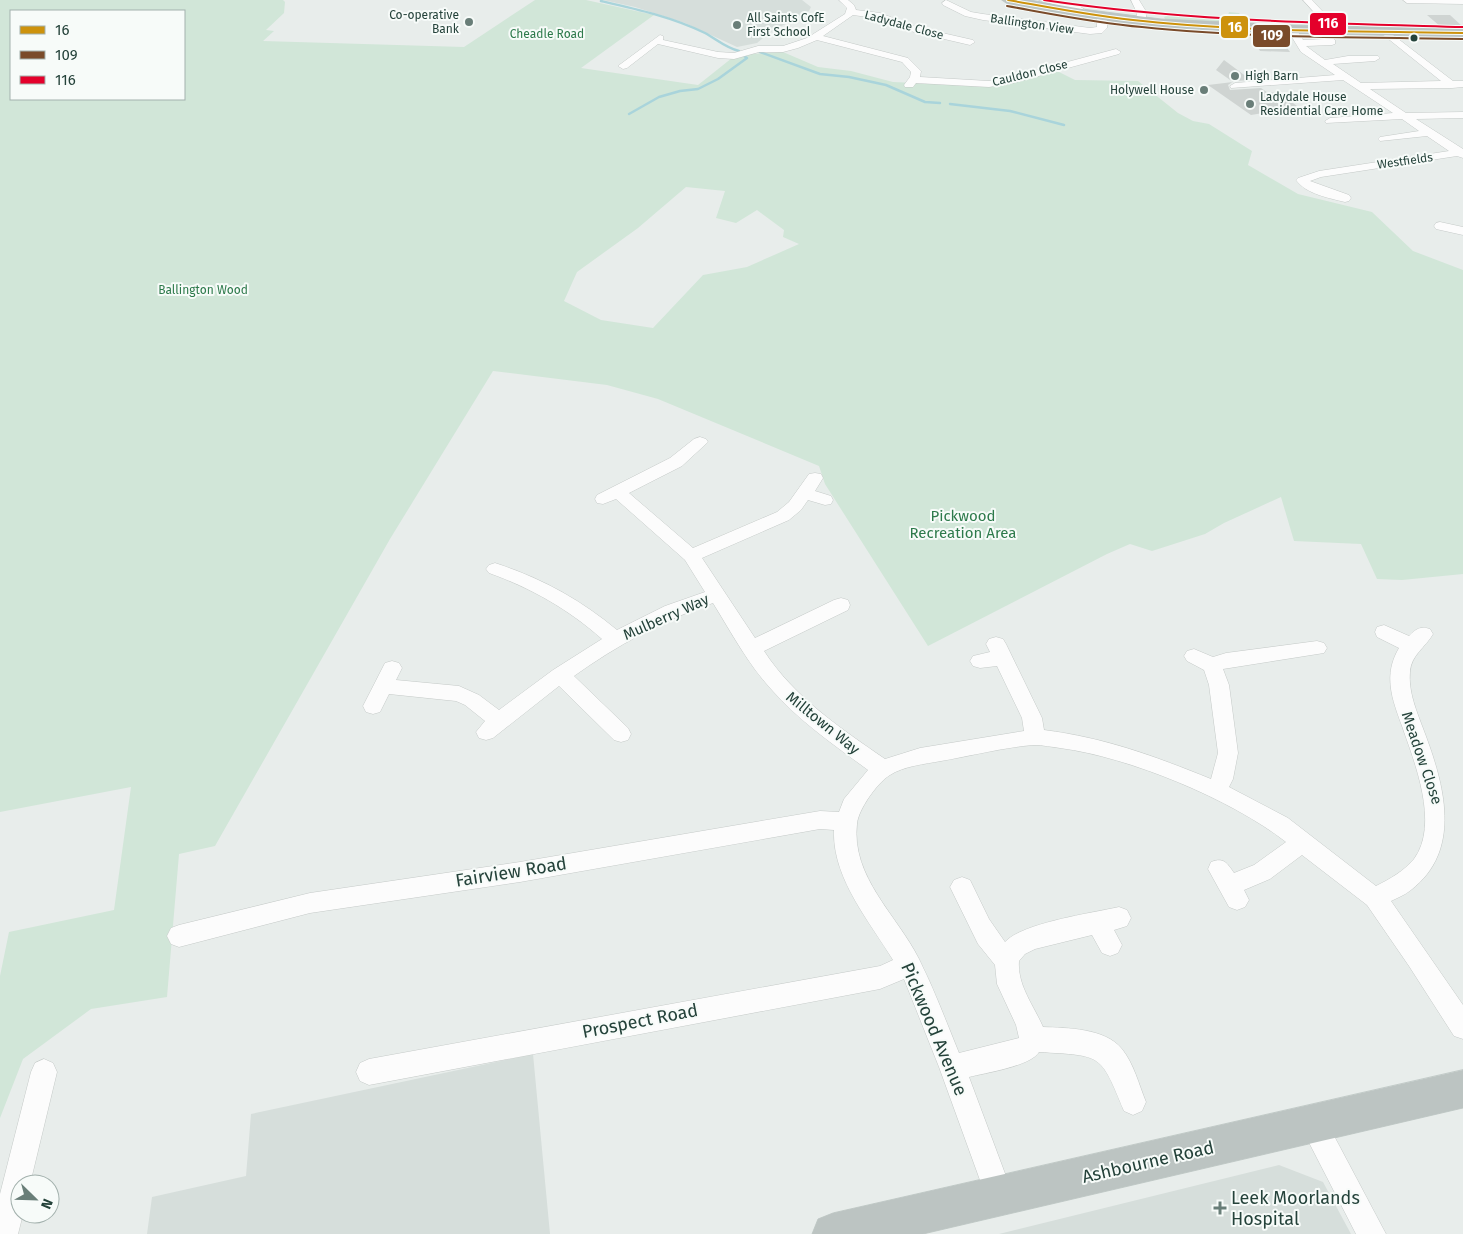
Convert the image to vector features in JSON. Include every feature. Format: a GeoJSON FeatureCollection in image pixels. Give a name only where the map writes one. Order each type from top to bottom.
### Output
{"type":"FeatureCollection","features":[{"type":"Feature","properties":{"kind":"highway"},"geometry":{"type":"LineString","coordinates":[[1008,0],[1085,14],[1141,21],[1292,29],[1332,34],[1384,31],[1463,34]]}},
{"type":"Feature","properties":{"kind":"highway","name":"Ashbourne Road"},"geometry":{"type":"LineString","coordinates":[[833,1234],[1463,1089]]}},
{"type":"Feature","properties":{"kind":"street"},"geometry":{"type":"LineString","coordinates":[[622,68],[658,40],[726,56],[758,49],[783,49],[810,40],[851,12],[851,7],[843,0]]}},
{"type":"Feature","properties":{"kind":"street"},"geometry":{"type":"LineString","coordinates":[[1043,0],[1079,9],[1085,14]]}},
{"type":"Feature","properties":{"kind":"street"},"geometry":{"type":"LineString","coordinates":[[1135,0],[1142,13],[1141,21]]}},
{"type":"Feature","properties":{"kind":"street"},"geometry":{"type":"LineString","coordinates":[[1300,43],[1332,42],[1332,34],[1307,0]]}},
{"type":"Feature","properties":{"kind":"street"},"geometry":{"type":"LineString","coordinates":[[1407,0],[1463,2]]}},
{"type":"Feature","properties":{"kind":"street","name":"Ballington View"},"geometry":{"type":"LineString","coordinates":[[948,4],[961,4]]}},
{"type":"Feature","properties":{"kind":"street","name":"Ballington View"},"geometry":{"type":"LineString","coordinates":[[948,4],[968,14],[983,17],[1090,31],[1100,31],[1102,28],[1102,16]]}},
{"type":"Feature","properties":{"kind":"street","name":"Ladydale Close"},"geometry":{"type":"LineString","coordinates":[[851,12],[876,15],[953,42],[970,42]]}},
{"type":"Feature","properties":{"kind":"street"},"geometry":{"type":"LineString","coordinates":[[1292,29],[1304,50],[1428,133],[1462,153]]}},
{"type":"Feature","properties":{"kind":"street"},"geometry":{"type":"LineString","coordinates":[[1384,31],[1458,84]]}},
{"type":"Feature","properties":{"kind":"street","name":"Cauldon Close"},"geometry":{"type":"LineString","coordinates":[[816,36],[905,60],[915,68],[916,74],[911,82],[989,84],[1010,81],[1116,52]]}},
{"type":"Feature","properties":{"kind":"street"},"geometry":{"type":"LineString","coordinates":[[1322,46],[1340,61]]}},
{"type":"Feature","properties":{"kind":"street"},"geometry":{"type":"LineString","coordinates":[[1323,63],[1375,58]]}},
{"type":"Feature","properties":{"kind":"street"},"geometry":{"type":"LineString","coordinates":[[1236,86],[1343,77]]}},
{"type":"Feature","properties":{"kind":"street"},"geometry":{"type":"LineString","coordinates":[[1357,86],[1458,84]]}},
{"type":"Feature","properties":{"kind":"street"},"geometry":{"type":"LineString","coordinates":[[1330,121],[1402,116],[1463,115]]}},
{"type":"Feature","properties":{"kind":"street"},"geometry":{"type":"LineString","coordinates":[[1384,139],[1428,133]]}},
{"type":"Feature","properties":{"kind":"street","name":"Westfields"},"geometry":{"type":"LineString","coordinates":[[1345,198],[1301,181],[1319,174],[1352,168],[1462,153]]}},
{"type":"Feature","properties":{"kind":"street"},"geometry":{"type":"LineString","coordinates":[[1440,226],[1463,231]]}},
{"type":"Feature","properties":{"kind":"street","name":"Milltown Way"},"geometry":{"type":"LineString","coordinates":[[675,444],[695,446],[676,462],[610,495],[691,556],[777,684],[798,707],[882,769]]}},
{"type":"Feature","properties":{"kind":"street"},"geometry":{"type":"LineString","coordinates":[[691,556],[782,516],[795,506],[815,478]]}},
{"type":"Feature","properties":{"kind":"street"},"geometry":{"type":"LineString","coordinates":[[804,493],[825,500]]}},
{"type":"Feature","properties":{"kind":"street","name":"Mulberry Way"},"geometry":{"type":"LineString","coordinates":[[503,577],[571,603],[616,640]]}},
{"type":"Feature","properties":{"kind":"street","name":"Mulberry Way"},"geometry":{"type":"LineString","coordinates":[[373,706],[388,677],[459,694],[472,700],[493,726],[560,676],[616,640],[667,613],[717,595]]}},
{"type":"Feature","properties":{"kind":"street"},"geometry":{"type":"LineString","coordinates":[[752,648],[828,606]]}},
{"type":"Feature","properties":{"kind":"street","name":"Meadow Close"},"geometry":{"type":"LineString","coordinates":[[1375,898],[1397,890],[1427,869],[1434,859],[1440,844],[1442,824],[1438,796],[1402,699],[1401,665],[1417,640],[1384,632]]}},
{"type":"Feature","properties":{"kind":"street"},"geometry":{"type":"LineString","coordinates":[[980,662],[999,651],[1032,718],[1035,737]]}},
{"type":"Feature","properties":{"kind":"street"},"geometry":{"type":"LineString","coordinates":[[1216,790],[1222,779],[1228,753],[1219,685],[1203,660],[1226,660],[1310,653]]}},
{"type":"Feature","properties":{"kind":"street"},"geometry":{"type":"LineString","coordinates":[[560,676],[609,731]]}},
{"type":"Feature","properties":{"kind":"street","name":"Pickwood Avenue"},"geometry":{"type":"LineString","coordinates":[[999,1195],[952,1067],[910,965],[865,894],[851,868],[845,841],[846,822],[852,805],[864,788],[882,769],[920,756],[1035,737],[1074,742],[1113,751],[1145,761],[1216,790],[1273,821],[1375,898],[1418,958],[1463,1027]]}},
{"type":"Feature","properties":{"kind":"street","name":"Fairview Road"},"geometry":{"type":"LineString","coordinates":[[179,936],[310,903],[520,872],[820,820],[846,822]]}},
{"type":"Feature","properties":{"kind":"street"},"geometry":{"type":"LineString","coordinates":[[1228,885],[1262,872],[1303,842]]}},
{"type":"Feature","properties":{"kind":"street"},"geometry":{"type":"LineString","coordinates":[[962,887],[988,940],[997,952],[1007,960]]}},
{"type":"Feature","properties":{"kind":"street"},"geometry":{"type":"LineString","coordinates":[[952,1067],[1017,1052],[1028,1047],[1033,1040],[1032,1030],[1009,988],[1005,971],[1007,960],[1017,945],[1033,938],[1109,920],[1110,945]]}},
{"type":"Feature","properties":{"kind":"street","name":"Prospect Road"},"geometry":{"type":"LineString","coordinates":[[369,1072],[880,977],[910,965]]}},
{"type":"Feature","properties":{"kind":"street"},"geometry":{"type":"LineString","coordinates":[[1033,1040],[1080,1043],[1098,1047],[1113,1057],[1134,1102]]}},
{"type":"Feature","properties":{"kind":"street"},"geometry":{"type":"LineString","coordinates":[[4,1234],[44,1072]]}},
{"type":"Feature","properties":{"kind":"street"},"geometry":{"type":"LineString","coordinates":[[1313,1125],[1372,1234]]}},
{"type":"Feature","properties":{"kind":"shaded area","name":"All Saints CofE First School"},"geometry":{"type":"Polygon","coordinates":[[[603,0],[802,0],[811,7],[809,11],[769,33],[757,43],[737,47],[685,23],[635,7],[603,0]]]}},
{"type":"Feature","properties":{"kind":"shaded area"},"geometry":{"type":"Polygon","coordinates":[[[533,1054],[550,1234],[147,1234],[152,1197],[246,1176],[251,1114],[533,1054]]]}},
{"type":"Feature","properties":{"kind":"shaded area","name":"Leek Moorlands Hospital"},"geometry":{"type":"Polygon","coordinates":[[[1279,1165],[1323,1182],[1351,1234],[999,1234],[1279,1165]]]}},
{"type":"Feature","properties":{"kind":"green space"},"geometry":{"type":"Polygon","coordinates":[[[0,0],[283,0],[285,2],[284,13],[266,30],[274,31],[263,41],[464,47],[535,0],[586,0],[654,15],[581,68],[698,85],[732,58],[750,54],[783,52],[818,67],[851,71],[893,82],[981,86],[1055,70],[1075,80],[1138,81],[1178,113],[1193,121],[1209,124],[1252,151],[1248,165],[1298,194],[1372,212],[1413,251],[1463,270],[1463,574],[1402,580],[1377,579],[1361,544],[1294,541],[1281,497],[1224,523],[1205,534],[1152,551],[1130,544],[928,646],[825,484],[819,466],[658,399],[607,385],[493,371],[390,539],[215,846],[179,854],[167,997],[91,1009],[23,1059],[0,1118],[0,976],[9,932],[114,910],[131,787],[0,812],[0,0]],[[686,187],[638,228],[577,272],[564,301],[601,320],[653,328],[703,275],[747,267],[799,244],[783,237],[784,230],[757,210],[736,223],[716,218],[725,191],[686,187]]]}},
{"type":"Feature","properties":{"kind":"green space"},"geometry":{"type":"Polygon","coordinates":[[[1229,12],[1239,13],[1243,18],[1243,22],[1239,24],[1166,21],[1164,17],[1171,15],[1223,16],[1228,15],[1229,12]]]}},
{"type":"Feature","properties":{"kind":"building"},"geometry":{"type":"Polygon","coordinates":[[[1427,15],[1450,15],[1463,27],[1441,27],[1427,15]]]}},
{"type":"Feature","properties":{"kind":"building"},"geometry":{"type":"Polygon","coordinates":[[[1249,34],[1278,35],[1290,52],[1260,51],[1249,34]]]}},
{"type":"Feature","properties":{"kind":"building"},"geometry":{"type":"Polygon","coordinates":[[[1224,60],[1251,80],[1233,82],[1216,70],[1224,60]]]}},
{"type":"Feature","properties":{"kind":"building"},"geometry":{"type":"Polygon","coordinates":[[[1232,82],[1228,85],[1230,90],[1261,88],[1268,93],[1278,92],[1297,106],[1270,108],[1275,111],[1251,115],[1208,85],[1232,82]]]}},
{"type":"Feature","properties":{"kind":"waterway"},"geometry":{"type":"LineString","coordinates":[[601,1],[641,10],[680,22],[705,33],[725,46],[739,51]]}},
{"type":"Feature","properties":{"kind":"waterway"},"geometry":{"type":"LineString","coordinates":[[760,52],[820,74],[849,77],[886,85],[925,102],[940,103]]}},
{"type":"Feature","properties":{"kind":"waterway"},"geometry":{"type":"LineString","coordinates":[[629,114],[659,97],[680,91],[698,89],[718,79],[747,58],[744,56]]}},
{"type":"Feature","properties":{"kind":"waterway"},"geometry":{"type":"LineString","coordinates":[[950,104],[1010,111],[1064,125]]}},
{"type":"Feature","properties":{"kind":"transit line","name":"16"},"geometry":{"type":"LineString","coordinates":[[1008,0],[1104,16],[1162,23],[1275,29],[1463,33]]}},
{"type":"Feature","properties":{"kind":"transit line","name":"116"},"geometry":{"type":"LineString","coordinates":[[1044,0],[1148,14],[1201,18],[1463,27]]}},
{"type":"Feature","properties":{"kind":"transit line","name":"109"},"geometry":{"type":"LineString","coordinates":[[1007,6],[1122,25],[1198,32],[1311,37],[1463,39]]}},
{"type":"Feature","properties":{"kind":"place","name":"Co-operative Bank"},"geometry":{"type":"Point","coordinates":[469,22]}},
{"type":"Feature","properties":{"kind":"place","name":"All Saints CofE First School"},"geometry":{"type":"Point","coordinates":[737,25]}},
{"type":"Feature","properties":{"kind":"place","name":"High Barn"},"geometry":{"type":"Point","coordinates":[1235,76]}},
{"type":"Feature","properties":{"kind":"place","name":"Holywell House"},"geometry":{"type":"Point","coordinates":[1204,90]}},
{"type":"Feature","properties":{"kind":"place","name":"Ladydale House Residential Care Home"},"geometry":{"type":"Point","coordinates":[1250,104]}},
{"type":"Feature","properties":{"kind":"place","name":"Leek Moorlands Hospital"},"geometry":{"type":"Point","coordinates":[1220,1208]}},
{"type":"Feature","properties":{"kind":"park label","name":"Cheadle Road"},"geometry":{"type":"Point","coordinates":[547,34]}},
{"type":"Feature","properties":{"kind":"park label","name":"Ballington Wood"},"geometry":{"type":"Point","coordinates":[203,290]}},
{"type":"Feature","properties":{"kind":"park label","name":"Pickwood Recreation Area"},"geometry":{"type":"Point","coordinates":[963,524]}}]}
